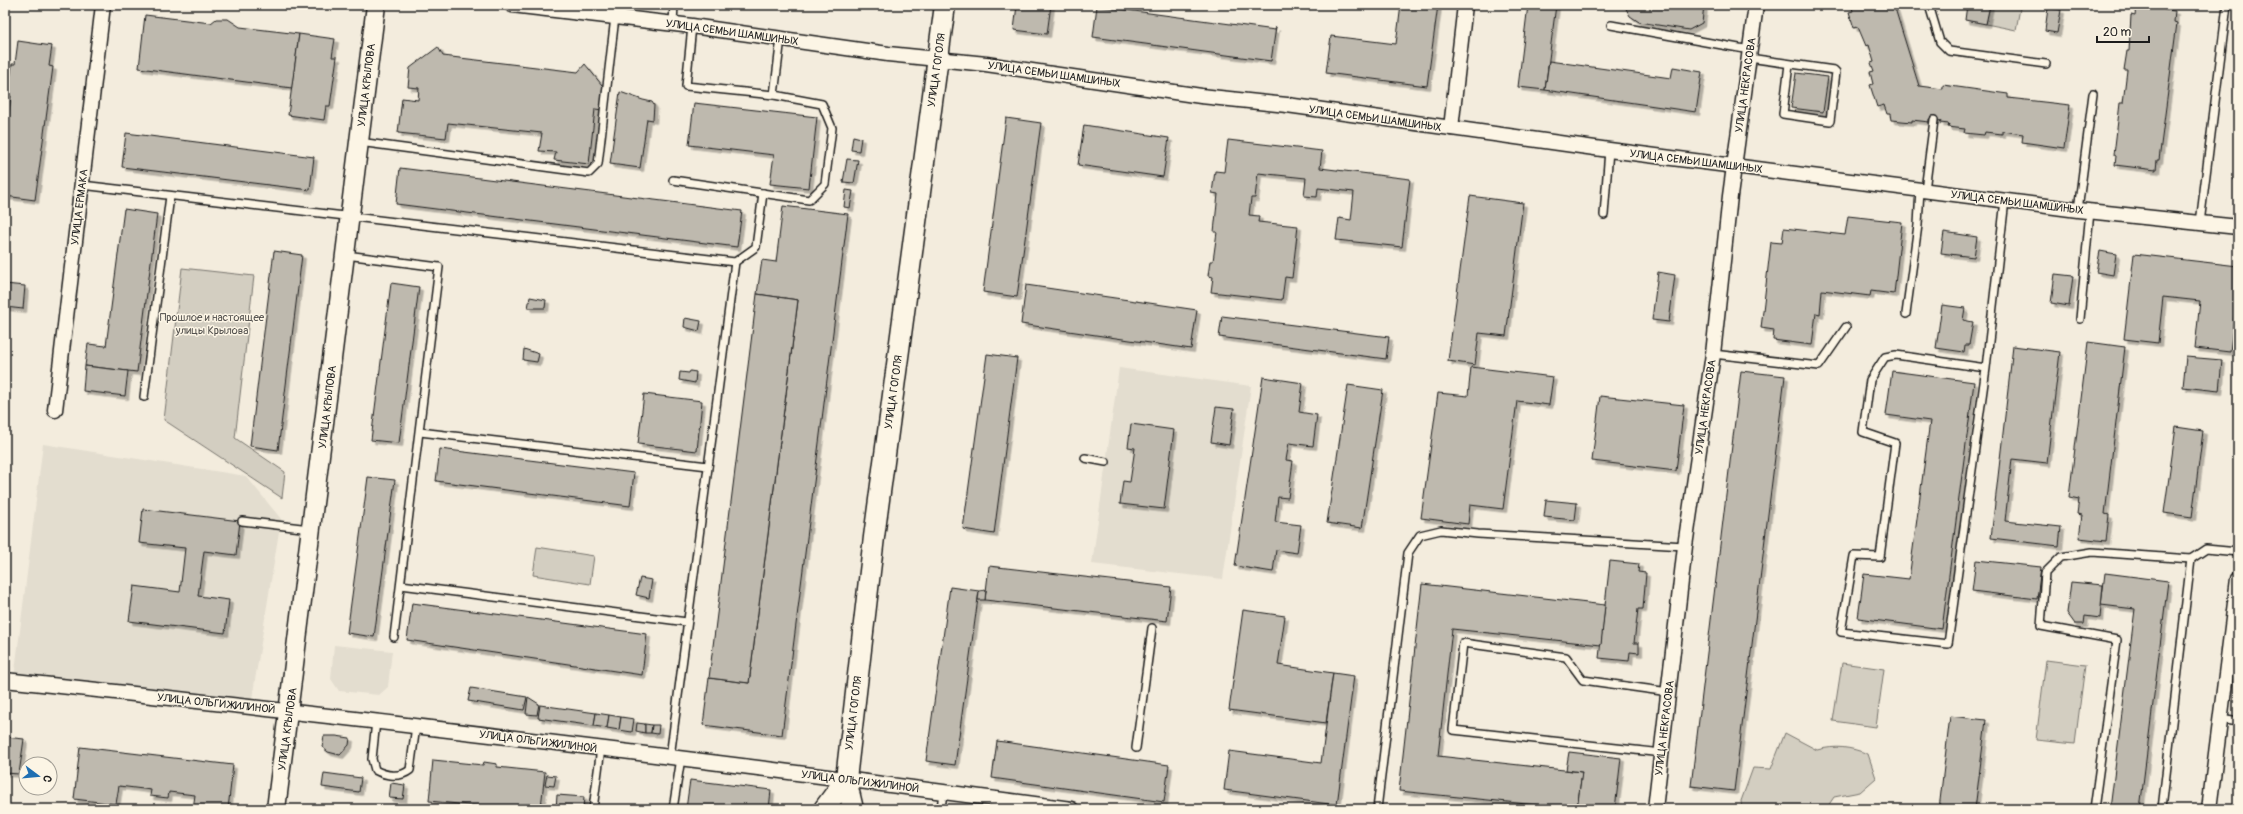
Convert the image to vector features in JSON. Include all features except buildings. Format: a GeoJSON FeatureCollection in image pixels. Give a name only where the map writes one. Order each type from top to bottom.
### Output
{"type":"FeatureCollection","features":[{"type":"Feature","properties":{"kind":"main road","name":"УЛИЦА ГОГОЛЯ"},"geometry":{"type":"LineString","coordinates":[[853,809],[846,778],[874,537],[944,5]]}},
{"type":"Feature","properties":{"kind":"main road","name":"УЛИЦА ГОГОЛЯ"},"geometry":{"type":"LineString","coordinates":[[824,809],[846,778]]}},
{"type":"Feature","properties":{"kind":"street","name":"УЛИЦА ЕРМАКА"},"geometry":{"type":"LineString","coordinates":[[55,410],[103,5]]}},
{"type":"Feature","properties":{"kind":"street","name":"УЛИЦА КРЫЛОВА"},"geometry":{"type":"LineString","coordinates":[[276,809],[376,5]]}},
{"type":"Feature","properties":{"kind":"street","name":"УЛИЦА СЕМЬИ ШАМШИНЫХ"},"geometry":{"type":"LineString","coordinates":[[512,5],[618,13],[672,23],[888,54],[937,58],[1201,96],[1609,150],[2084,210],[2238,227]]}},
{"type":"Feature","properties":{"kind":"street"},"geometry":{"type":"LineString","coordinates":[[1451,128],[1466,5]]}},
{"type":"Feature","properties":{"kind":"street","name":"УЛИЦА НЕКРАСОВА"},"geometry":{"type":"LineString","coordinates":[[1655,809],[1685,546],[1713,354],[1735,165],[1756,5]]}},
{"type":"Feature","properties":{"kind":"street"},"geometry":{"type":"LineString","coordinates":[[2209,809],[2238,582]]}},
{"type":"Feature","properties":{"kind":"street","name":"УЛИЦА ОЛЬГИ ЖИЛИНОЙ"},"geometry":{"type":"LineString","coordinates":[[5,680],[289,710],[846,778],[1070,809]]}},
{"type":"Feature","properties":{"kind":"lane"},"geometry":{"type":"LineString","coordinates":[[672,23],[674,5]]}},
{"type":"Feature","properties":{"kind":"lane"},"geometry":{"type":"LineString","coordinates":[[1929,5],[1940,42],[1949,51],[2046,64]]}},
{"type":"Feature","properties":{"kind":"lane"},"geometry":{"type":"LineString","coordinates":[[2200,223],[2227,5]]}},
{"type":"Feature","properties":{"kind":"lane"},"geometry":{"type":"LineString","coordinates":[[359,142],[589,173],[598,164],[618,13]]}},
{"type":"Feature","properties":{"kind":"lane"},"geometry":{"type":"LineString","coordinates":[[1611,25],[1750,54],[1789,64],[1836,72],[1830,121],[1783,114],[1789,64]]}},
{"type":"Feature","properties":{"kind":"lane"},"geometry":{"type":"LineString","coordinates":[[673,180],[810,200],[825,184],[832,128],[822,104],[774,96],[686,86],[692,26]]}},
{"type":"Feature","properties":{"kind":"lane"},"geometry":{"type":"LineString","coordinates":[[774,96],[781,38]]}},
{"type":"Feature","properties":{"kind":"lane"},"geometry":{"type":"LineString","coordinates":[[2080,319],[2084,210],[2092,94]]}},
{"type":"Feature","properties":{"kind":"lane"},"geometry":{"type":"LineString","coordinates":[[1906,314],[1922,190],[1934,120]]}},
{"type":"Feature","properties":{"kind":"lane"},"geometry":{"type":"LineString","coordinates":[[1604,215],[1609,150]]}},
{"type":"Feature","properties":{"kind":"lane"},"geometry":{"type":"LineString","coordinates":[[82,186],[735,262],[756,247],[763,193]]}},
{"type":"Feature","properties":{"kind":"lane"},"geometry":{"type":"LineString","coordinates":[[144,397],[170,196]]}},
{"type":"Feature","properties":{"kind":"lane"},"geometry":{"type":"LineString","coordinates":[[1986,368],[1896,355],[1885,357],[1870,380],[1863,432],[1895,443],[1880,557],[1854,556],[1841,632],[1948,644],[1986,368],[2005,200]]}},
{"type":"Feature","properties":{"kind":"lane"},"geometry":{"type":"LineString","coordinates":[[346,255],[439,267],[394,637]]}},
{"type":"Feature","properties":{"kind":"lane"},"geometry":{"type":"LineString","coordinates":[[674,809],[676,757],[687,622],[735,262]]}},
{"type":"Feature","properties":{"kind":"lane"},"geometry":{"type":"LineString","coordinates":[[1713,354],[1819,366],[1846,327]]}},
{"type":"Feature","properties":{"kind":"lane"},"geometry":{"type":"LineString","coordinates":[[420,432],[708,466]]}},
{"type":"Feature","properties":{"kind":"lane"},"geometry":{"type":"LineString","coordinates":[[1085,458],[1106,462]]}},
{"type":"Feature","properties":{"kind":"lane"},"geometry":{"type":"LineString","coordinates":[[242,521],[312,529]]}},
{"type":"Feature","properties":{"kind":"lane"},"geometry":{"type":"LineString","coordinates":[[1377,809],[1408,553],[1420,535],[1441,530],[1478,534],[1685,546]]}},
{"type":"Feature","properties":{"kind":"lane"},"geometry":{"type":"LineString","coordinates":[[2094,809],[2117,640],[2042,626],[2045,573],[2061,557],[2092,552],[2191,558],[2206,549],[2238,552]]}},
{"type":"Feature","properties":{"kind":"lane"},"geometry":{"type":"LineString","coordinates":[[2162,809],[2191,558]]}},
{"type":"Feature","properties":{"kind":"lane"},"geometry":{"type":"LineString","coordinates":[[401,585],[687,622]]}},
{"type":"Feature","properties":{"kind":"lane"},"geometry":{"type":"LineString","coordinates":[[1136,748],[1152,628]]}},
{"type":"Feature","properties":{"kind":"lane"},"geometry":{"type":"LineString","coordinates":[[1662,752],[1453,730],[1463,642],[1566,657],[1583,680],[1669,692]]}},
{"type":"Feature","properties":{"kind":"lane"},"geometry":{"type":"LineString","coordinates":[[2221,719],[2238,722]]}},
{"type":"Feature","properties":{"kind":"lane"},"geometry":{"type":"LineString","coordinates":[[376,721],[372,759],[375,770],[392,775],[404,775],[410,770],[416,726]]}},
{"type":"Feature","properties":{"kind":"lane"},"geometry":{"type":"LineString","coordinates":[[593,809],[601,748]]}},
{"type":"Feature","properties":{"kind":"lane"},"geometry":{"type":"LineString","coordinates":[[942,809],[943,792]]}},
{"type":"Feature","properties":{"kind":"shaded area"},"geometry":{"type":"Polygon","coordinates":[[[1119,368],[1251,386],[1223,579],[1092,564],[1119,368]]]}},
{"type":"Feature","properties":{"kind":"shaded area"},"geometry":{"type":"Polygon","coordinates":[[[43,444],[246,476],[281,519],[251,705],[14,679],[43,444]]]}},
{"type":"Feature","properties":{"kind":"shaded area"},"geometry":{"type":"Polygon","coordinates":[[[334,645],[392,651],[388,687],[379,695],[339,691],[331,679],[334,645]]]}},
{"type":"Feature","properties":{"kind":"green space"},"geometry":{"type":"Polygon","coordinates":[[[1990,5],[2018,5],[2020,8],[2016,30],[1986,24],[1990,5]]]}},
{"type":"Feature","properties":{"kind":"green space","name":"Прошлое и настоящее улицы Крылова"},"geometry":{"type":"Polygon","coordinates":[[[182,268],[254,276],[235,438],[285,472],[282,498],[164,420],[182,268]]]}},
{"type":"Feature","properties":{"kind":"green space"},"geometry":{"type":"Polygon","coordinates":[[[537,547],[594,556],[590,584],[533,575],[537,547]]]}},
{"type":"Feature","properties":{"kind":"green space"},"geometry":{"type":"Polygon","coordinates":[[[2046,660],[2085,665],[2075,744],[2036,740],[2046,660]]]}},
{"type":"Feature","properties":{"kind":"green space"},"geometry":{"type":"Polygon","coordinates":[[[1842,663],[1884,669],[1876,727],[1833,721],[1842,663]]]}},
{"type":"Feature","properties":{"kind":"green space"},"geometry":{"type":"Polygon","coordinates":[[[1785,733],[1817,750],[1843,748],[1868,754],[1876,778],[1860,792],[1834,797],[1826,809],[1786,809],[1780,806],[1770,809],[1742,809],[1741,801],[1753,768],[1771,769],[1785,733]]]}}]}
